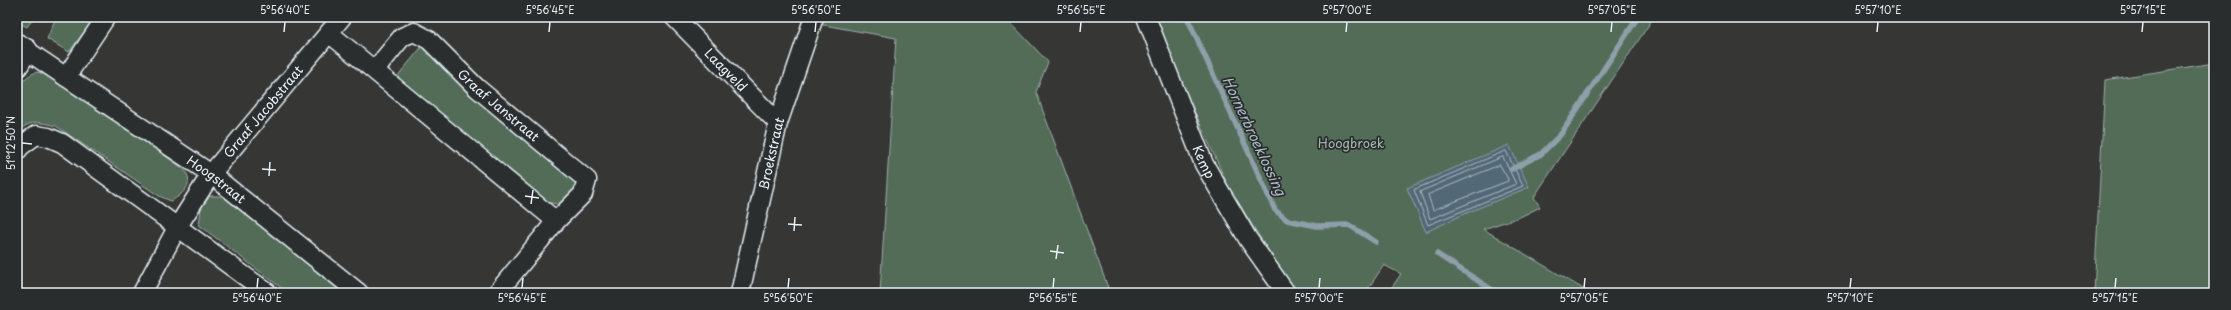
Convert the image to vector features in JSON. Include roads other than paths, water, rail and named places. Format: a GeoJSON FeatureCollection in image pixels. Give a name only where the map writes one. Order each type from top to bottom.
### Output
{"type":"FeatureCollection","features":[{"type":"Feature","properties":{"kind":"street"},"geometry":{"type":"LineString","coordinates":[[66,77],[106,17]]}},
{"type":"Feature","properties":{"kind":"street","name":"Graaf Jacobstraat"},"geometry":{"type":"LineString","coordinates":[[142,293],[178,226],[211,174],[342,17]]}},
{"type":"Feature","properties":{"kind":"street","name":"Laagveld"},"geometry":{"type":"LineString","coordinates":[[674,17],[778,122]]}},
{"type":"Feature","properties":{"kind":"street","name":"Broekstraat"},"geometry":{"type":"LineString","coordinates":[[740,293],[778,122],[814,17]]}},
{"type":"Feature","properties":{"kind":"street","name":"Kemp"},"geometry":{"type":"LineString","coordinates":[[1146,17],[1204,164],[1248,239],[1286,293]]}},
{"type":"Feature","properties":{"kind":"street","name":"Graaf Janstraat"},"geometry":{"type":"LineString","coordinates":[[374,70],[402,37],[414,32],[429,40],[477,88],[586,180],[583,194],[556,221],[497,293]]}},
{"type":"Feature","properties":{"kind":"street"},"geometry":{"type":"LineString","coordinates":[[329,33],[556,221]]}},
{"type":"Feature","properties":{"kind":"street","name":"Hoogstraat"},"geometry":{"type":"LineString","coordinates":[[20,54],[66,77],[211,174],[359,293]]}},
{"type":"Feature","properties":{"kind":"street"},"geometry":{"type":"LineString","coordinates":[[17,151],[21,146],[36,135],[48,136],[62,144],[178,226],[268,293]]}},
{"type":"Feature","properties":{"kind":"water"},"geometry":{"type":"Polygon","coordinates":[[[1509,145],[1529,187],[1426,232],[1407,188],[1509,145]]]}},
{"type":"Feature","properties":{"kind":"waterway","name":"Hornerbroeklossing"},"geometry":{"type":"LineString","coordinates":[[1187,17],[1275,210],[1287,220],[1317,226],[1349,225],[1376,242]]}},
{"type":"Feature","properties":{"kind":"waterway"},"geometry":{"type":"LineString","coordinates":[[1512,169],[1541,154],[1561,134],[1638,17]]}},
{"type":"Feature","properties":{"kind":"waterway","name":"Hornerbroeklossing"},"geometry":{"type":"LineString","coordinates":[[1437,254],[1497,293]]}},
{"type":"Feature","properties":{"kind":"park label","name":"Hoogbroek"},"geometry":{"type":"Point","coordinates":[1351,143]}}]}
